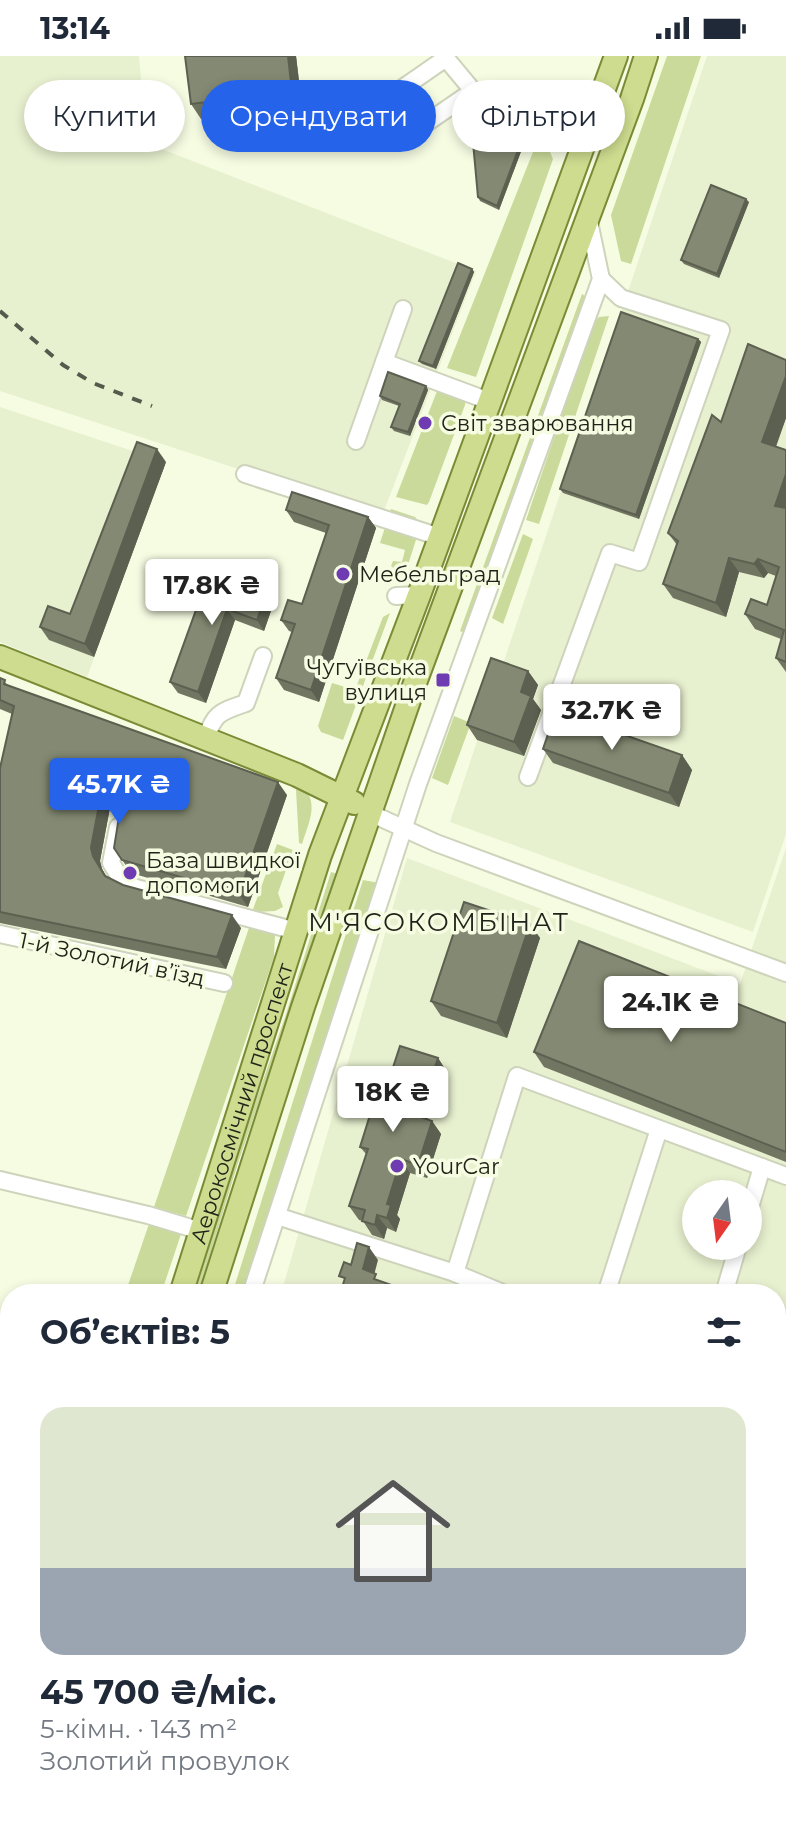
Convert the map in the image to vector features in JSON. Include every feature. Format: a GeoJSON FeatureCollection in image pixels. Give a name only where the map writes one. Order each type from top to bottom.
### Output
{"type":"FeatureCollection","features":[{"type":"Feature","properties":{"kind":"main road","name":"Аерокосмічний проспект"},"geometry":{"type":"LineString","coordinates":[[607,80],[616,56]]}},
{"type":"Feature","properties":{"kind":"main road","name":"Аерокосмічний проспект"},"geometry":{"type":"LineString","coordinates":[[214,1284],[303,1007],[415,683],[646,56]]}},
{"type":"Feature","properties":{"kind":"main road","name":"Аерокосмічний проспект"},"geometry":{"type":"LineString","coordinates":[[184,1284],[320,855],[419,595],[580,152]]}},
{"type":"Feature","properties":{"kind":"main road"},"geometry":{"type":"LineString","coordinates":[[0,657],[297,775],[372,814]]}},
{"type":"Feature","properties":{"kind":"street"},"geometry":{"type":"LineString","coordinates":[[452,105],[406,137],[400,137],[383,107],[384,101],[445,57],[464,80]]}},
{"type":"Feature","properties":{"kind":"street"},"geometry":{"type":"LineString","coordinates":[[254,1284],[402,830],[601,279],[588,217]]}},
{"type":"Feature","properties":{"kind":"street"},"geometry":{"type":"LineString","coordinates":[[528,777],[610,553],[639,562],[721,330],[621,298],[601,279]]}},
{"type":"Feature","properties":{"kind":"street"},"geometry":{"type":"LineString","coordinates":[[356,441],[403,309]]}},
{"type":"Feature","properties":{"kind":"street"},"geometry":{"type":"LineString","coordinates":[[384,362],[489,401]]}},
{"type":"Feature","properties":{"kind":"street"},"geometry":{"type":"LineString","coordinates":[[245,474],[440,537]]}},
{"type":"Feature","properties":{"kind":"street"},"geometry":{"type":"LineString","coordinates":[[396,596],[419,595]]}},
{"type":"Feature","properties":{"kind":"street"},"geometry":{"type":"LineString","coordinates":[[206,739],[212,719],[246,703],[263,656]]}},
{"type":"Feature","properties":{"kind":"street"},"geometry":{"type":"LineString","coordinates":[[122,803],[111,863],[123,882],[296,931]]}},
{"type":"Feature","properties":{"kind":"street"},"geometry":{"type":"LineString","coordinates":[[372,814],[402,830],[786,973]]}},
{"type":"Feature","properties":{"kind":"street","name":"1-й Золотий в’їзд"},"geometry":{"type":"LineString","coordinates":[[0,934],[224,983]]}},
{"type":"Feature","properties":{"kind":"street"},"geometry":{"type":"LineString","coordinates":[[455,1273],[517,1076],[786,1176]]}},
{"type":"Feature","properties":{"kind":"street"},"geometry":{"type":"LineString","coordinates":[[609,1284],[659,1129]]}},
{"type":"Feature","properties":{"kind":"street"},"geometry":{"type":"LineString","coordinates":[[758,1180],[762,1167]]}},
{"type":"Feature","properties":{"kind":"street"},"geometry":{"type":"LineString","coordinates":[[0,1180],[148,1215],[201,1231]]}},
{"type":"Feature","properties":{"kind":"street"},"geometry":{"type":"LineString","coordinates":[[277,1216],[481,1284]]}},
{"type":"Feature","properties":{"kind":"street"},"geometry":{"type":"LineString","coordinates":[[727,1284],[734,1260]]}},
{"type":"Feature","properties":{"kind":"shaded area"},"geometry":{"type":"Polygon","coordinates":[[[0,56],[139,56],[141,80],[24,80],[24,152],[169,152],[476,271],[382,516],[0,391],[0,56]]]}},
{"type":"Feature","properties":{"kind":"shaded area"},"geometry":{"type":"Polygon","coordinates":[[[707,56],[786,56],[786,834],[753,932],[450,822],[707,56]]]}},
{"type":"Feature","properties":{"kind":"shaded area"},"geometry":{"type":"Polygon","coordinates":[[[0,407],[166,462],[87,677],[0,642],[0,407]]]}},
{"type":"Feature","properties":{"kind":"shaded area"},"geometry":{"type":"Polygon","coordinates":[[[786,848],[786,1284],[284,1284],[407,858],[740,984],[786,848]]]}},
{"type":"Feature","properties":{"kind":"green space"},"geometry":{"type":"Polygon","coordinates":[[[667,56],[701,56],[631,264],[621,261],[611,215],[667,56]]]}},
{"type":"Feature","properties":{"kind":"green space"},"geometry":{"type":"Polygon","coordinates":[[[533,152],[550,152],[553,159],[476,377],[447,368],[533,152]]]}},
{"type":"Feature","properties":{"kind":"green space"},"geometry":{"type":"Polygon","coordinates":[[[582,294],[588,298],[469,635],[460,631],[582,294]]]}},
{"type":"Feature","properties":{"kind":"green space"},"geometry":{"type":"Polygon","coordinates":[[[609,316],[539,524],[526,520],[593,323],[599,317],[609,316]]]}},
{"type":"Feature","properties":{"kind":"green space"},"geometry":{"type":"Polygon","coordinates":[[[439,386],[466,400],[427,505],[396,497],[439,386]]]}},
{"type":"Feature","properties":{"kind":"green space"},"geometry":{"type":"Polygon","coordinates":[[[391,509],[415,517],[421,524],[407,568],[398,572],[391,566],[393,561],[402,562],[405,550],[380,543],[391,509]]]}},
{"type":"Feature","properties":{"kind":"green space"},"geometry":{"type":"Polygon","coordinates":[[[523,534],[533,539],[503,624],[492,618],[523,534]]]}},
{"type":"Feature","properties":{"kind":"green space"},"geometry":{"type":"Polygon","coordinates":[[[390,613],[343,740],[321,732],[318,726],[332,683],[355,690],[383,617],[390,613]]]}},
{"type":"Feature","properties":{"kind":"green space"},"geometry":{"type":"Polygon","coordinates":[[[454,716],[471,723],[448,785],[432,778],[454,716]]]}},
{"type":"Feature","properties":{"kind":"green space"},"geometry":{"type":"Polygon","coordinates":[[[299,784],[306,790],[311,804],[310,820],[302,844],[299,843],[296,790],[299,784]]]}},
{"type":"Feature","properties":{"kind":"green space"},"geometry":{"type":"Polygon","coordinates":[[[277,844],[293,850],[278,893],[283,907],[275,911],[252,912],[277,844]]]}},
{"type":"Feature","properties":{"kind":"green space"},"geometry":{"type":"Polygon","coordinates":[[[331,872],[338,874],[238,1163],[201,1284],[198,1284],[228,1181],[331,872]]]}},
{"type":"Feature","properties":{"kind":"green space"},"geometry":{"type":"Polygon","coordinates":[[[363,880],[379,883],[250,1284],[235,1284],[363,880]]]}},
{"type":"Feature","properties":{"kind":"green space"},"geometry":{"type":"Polygon","coordinates":[[[251,922],[270,926],[275,935],[274,957],[186,1216],[154,1207],[251,922]]]}},
{"type":"Feature","properties":{"kind":"green space"},"geometry":{"type":"Polygon","coordinates":[[[150,1221],[182,1231],[164,1284],[128,1284],[150,1221]]]}},
{"type":"Feature","properties":{"kind":"building"},"geometry":{"type":"Polygon","coordinates":[[[185,56],[288,56],[291,80],[201,80],[201,103],[191,104],[185,56]]]}},
{"type":"Feature","properties":{"kind":"building"},"geometry":{"type":"Polygon","coordinates":[[[474,152],[517,152],[497,206],[478,197],[474,152]]]}},
{"type":"Feature","properties":{"kind":"building"},"geometry":{"type":"Polygon","coordinates":[[[711,185],[746,199],[717,274],[681,260],[711,185]]]}},
{"type":"Feature","properties":{"kind":"building"},"geometry":{"type":"Polygon","coordinates":[[[458,263],[472,269],[433,366],[419,361],[458,263]]]}},
{"type":"Feature","properties":{"kind":"building"},"geometry":{"type":"Polygon","coordinates":[[[621,312],[698,339],[636,515],[560,489],[621,312]]]}},
{"type":"Feature","properties":{"kind":"building"},"geometry":{"type":"Polygon","coordinates":[[[748,344],[786,360],[786,376],[762,442],[786,450],[786,474],[775,506],[786,508],[786,662],[776,658],[784,630],[745,614],[751,599],[767,605],[779,567],[758,559],[754,564],[729,558],[716,603],[663,584],[678,541],[668,533],[712,415],[721,422],[748,344]]]}},
{"type":"Feature","properties":{"kind":"building"},"geometry":{"type":"Polygon","coordinates":[[[388,372],[426,386],[408,432],[391,427],[400,404],[380,396],[388,372]]]}},
{"type":"Feature","properties":{"kind":"building"},"geometry":{"type":"Polygon","coordinates":[[[137,442],[157,449],[85,644],[40,627],[48,606],[70,614],[137,442]]]}},
{"type":"Feature","properties":{"kind":"building"},"geometry":{"type":"Polygon","coordinates":[[[292,492],[368,517],[311,690],[276,678],[295,624],[281,620],[288,600],[302,604],[329,525],[286,510],[292,492]]]}},
{"type":"Feature","properties":{"kind":"building"},"geometry":{"type":"Polygon","coordinates":[[[209,574],[266,594],[257,620],[227,609],[198,692],[170,682],[209,574]]]}},
{"type":"Feature","properties":{"kind":"building"},"geometry":{"type":"Polygon","coordinates":[[[491,658],[528,671],[521,692],[531,696],[514,742],[467,725],[491,658]]]}},
{"type":"Feature","properties":{"kind":"building","name":"База швидкої допомоги"},"geometry":{"type":"Polygon","coordinates":[[[0,678],[5,680],[4,684],[278,782],[239,894],[122,860],[114,848],[126,773],[117,765],[108,768],[105,773],[91,848],[105,876],[123,885],[232,915],[217,957],[0,912],[0,768],[14,706],[0,700],[0,678]]]}},
{"type":"Feature","properties":{"kind":"building"},"geometry":{"type":"Polygon","coordinates":[[[556,711],[682,755],[669,793],[543,749],[556,711]]]}},
{"type":"Feature","properties":{"kind":"building"},"geometry":{"type":"Polygon","coordinates":[[[464,902],[530,924],[497,1023],[431,1001],[464,902]]]}},
{"type":"Feature","properties":{"kind":"building"},"geometry":{"type":"Polygon","coordinates":[[[579,941],[786,1023],[786,1152],[534,1052],[579,941]]]}},
{"type":"Feature","properties":{"kind":"building"},"geometry":{"type":"Polygon","coordinates":[[[400,1046],[438,1058],[434,1070],[429,1069],[415,1115],[432,1121],[418,1165],[401,1159],[387,1204],[391,1205],[387,1218],[377,1215],[375,1225],[362,1221],[365,1210],[349,1206],[368,1149],[360,1147],[375,1099],[382,1101],[400,1046]]]}},
{"type":"Feature","properties":{"kind":"building"},"geometry":{"type":"Polygon","coordinates":[[[357,1243],[369,1247],[363,1269],[376,1274],[374,1279],[388,1284],[343,1284],[345,1278],[339,1276],[344,1262],[351,1265],[357,1243]]]}},
{"type":"Feature","properties":{"kind":"railway"},"geometry":{"type":"LineString","coordinates":[[0,311],[63,365],[93,383],[152,406]]}},
{"type":"Feature","properties":{"kind":"place","name":"Світ зварювання"},"geometry":{"type":"Point","coordinates":[425,423]}},
{"type":"Feature","properties":{"kind":"place","name":"Мебельград"},"geometry":{"type":"Point","coordinates":[343,574]}},
{"type":"Feature","properties":{"kind":"place","name":"Чугуївська вулиця"},"geometry":{"type":"Point","coordinates":[443,680]}},
{"type":"Feature","properties":{"kind":"place","name":"База швидкої допомоги"},"geometry":{"type":"Point","coordinates":[130,873]}},
{"type":"Feature","properties":{"kind":"place","name":"YourCar"},"geometry":{"type":"Point","coordinates":[397,1166]}},
{"type":"Feature","properties":{"kind":"district","name":"М'ЯСОКОМБІНАТ"},"geometry":{"type":"Point","coordinates":[439,922]}}]}
